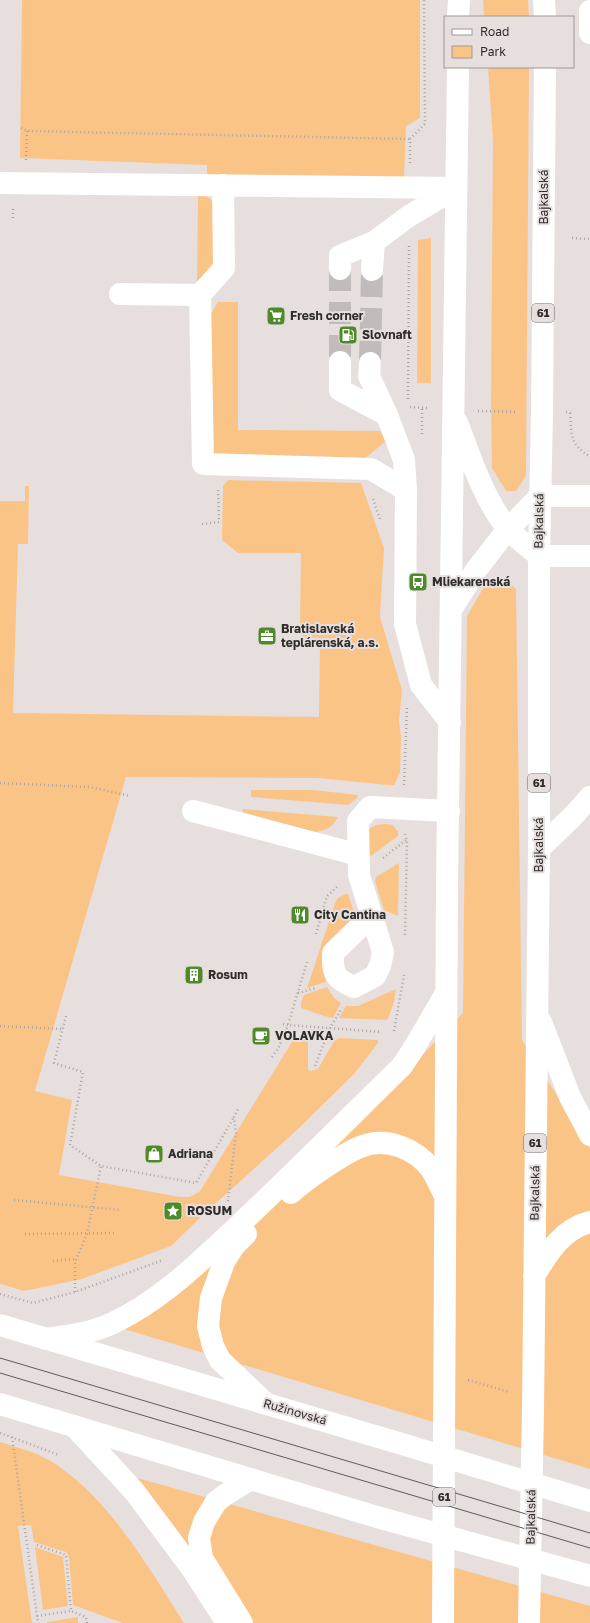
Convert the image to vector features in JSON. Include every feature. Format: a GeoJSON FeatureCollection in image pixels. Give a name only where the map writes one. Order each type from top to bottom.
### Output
{"type":"FeatureCollection","features":[{"type":"Feature","properties":{"kind":"main road"},"geometry":{"type":"LineString","coordinates":[[458,0],[458,16]]}},
{"type":"Feature","properties":{"kind":"main road"},"geometry":{"type":"LineString","coordinates":[[544,0],[545,16]]}},
{"type":"Feature","properties":{"kind":"main road"},"geometry":{"type":"LineString","coordinates":[[574,33],[590,33],[590,11]]}},
{"type":"Feature","properties":{"kind":"main road","name":"61"},"geometry":{"type":"LineString","coordinates":[[443,1615],[450,610],[458,68]]}},
{"type":"Feature","properties":{"kind":"main road","name":"Bajkalská"},"geometry":{"type":"LineString","coordinates":[[529,1623],[539,849],[539,556],[542,412],[544,68]]}},
{"type":"Feature","properties":{"kind":"main road"},"geometry":{"type":"LineString","coordinates":[[0,183],[456,188]]}},
{"type":"Feature","properties":{"kind":"main road"},"geometry":{"type":"LineString","coordinates":[[223,185],[224,268],[200,295],[203,464],[370,469],[406,490]]}},
{"type":"Feature","properties":{"kind":"main road"},"geometry":{"type":"LineString","coordinates":[[340,269],[340,256],[374,242],[409,216],[456,188]]}},
{"type":"Feature","properties":{"kind":"main road"},"geometry":{"type":"LineString","coordinates":[[372,270],[374,242]]}},
{"type":"Feature","properties":{"kind":"main road"},"geometry":{"type":"LineString","coordinates":[[120,294],[200,295]]}},
{"type":"Feature","properties":{"kind":"main road"},"geometry":{"type":"LineString","coordinates":[[340,362],[340,390],[387,415]]}},
{"type":"Feature","properties":{"kind":"main road"},"geometry":{"type":"LineString","coordinates":[[370,363],[369,376],[387,415],[404,460],[406,490],[405,624],[422,685],[450,722]]}},
{"type":"Feature","properties":{"kind":"main road"},"geometry":{"type":"LineString","coordinates":[[453,410],[478,476],[491,502],[508,529],[539,556],[590,556]]}},
{"type":"Feature","properties":{"kind":"main road"},"geometry":{"type":"LineString","coordinates":[[450,610],[476,570],[508,529],[540,496],[590,496]]}},
{"type":"Feature","properties":{"kind":"main road"},"geometry":{"type":"LineString","coordinates":[[539,849],[573,816],[590,796]]}},
{"type":"Feature","properties":{"kind":"main road"},"geometry":{"type":"LineString","coordinates":[[372,914],[359,875],[358,821],[370,807],[449,811]]}},
{"type":"Feature","properties":{"kind":"main road"},"geometry":{"type":"LineString","coordinates":[[193,811],[359,855]]}},
{"type":"Feature","properties":{"kind":"main road"},"geometry":{"type":"LineString","coordinates":[[46,1339],[73,1335],[112,1323],[153,1299],[176,1283],[278,1189],[402,1066],[447,992]]}},
{"type":"Feature","properties":{"kind":"main road"},"geometry":{"type":"LineString","coordinates":[[537,1010],[570,1097],[590,1135]]}},
{"type":"Feature","properties":{"kind":"main road"},"geometry":{"type":"LineString","coordinates":[[265,1403],[220,1360],[213,1346],[208,1326],[211,1298],[224,1262],[234,1246],[295,1189],[312,1176],[364,1145],[388,1143],[407,1149],[415,1154],[431,1169],[445,1198]]}},
{"type":"Feature","properties":{"kind":"main road"},"geometry":{"type":"LineString","coordinates":[[534,1276],[558,1240],[578,1226],[590,1222]]}},
{"type":"Feature","properties":{"kind":"main road","name":"Ružinovská"},"geometry":{"type":"LineString","coordinates":[[0,1325],[590,1501]]}},
{"type":"Feature","properties":{"kind":"main road"},"geometry":{"type":"LineString","coordinates":[[0,1404],[377,1517],[590,1576]]}},
{"type":"Feature","properties":{"kind":"main road"},"geometry":{"type":"LineString","coordinates":[[74,1426],[134,1491],[193,1570],[227,1623]]}},
{"type":"Feature","properties":{"kind":"main road"},"geometry":{"type":"LineString","coordinates":[[242,1623],[202,1558],[199,1538],[204,1522],[216,1502],[251,1479]]}},
{"type":"Feature","properties":{"kind":"path"},"geometry":{"type":"LineString","coordinates":[[21,128],[28,131],[410,139],[425,124],[424,0]]}},
{"type":"Feature","properties":{"kind":"path"},"geometry":{"type":"LineString","coordinates":[[18,160],[26,161],[28,131]]}},
{"type":"Feature","properties":{"kind":"path"},"geometry":{"type":"LineString","coordinates":[[408,399],[409,216]]}},
{"type":"Feature","properties":{"kind":"path"},"geometry":{"type":"LineString","coordinates":[[572,238],[590,239]]}},
{"type":"Feature","properties":{"kind":"path"},"geometry":{"type":"LineString","coordinates":[[408,407],[453,410],[570,413],[572,439],[582,452],[590,457]]}},
{"type":"Feature","properties":{"kind":"path"},"geometry":{"type":"LineString","coordinates":[[405,944],[406,840],[402,826],[408,721]]}},
{"type":"Feature","properties":{"kind":"path"},"geometry":{"type":"LineString","coordinates":[[0,783],[89,787],[131,796]]}},
{"type":"Feature","properties":{"kind":"path"},"geometry":{"type":"LineString","coordinates":[[393,1037],[404,973]]}},
{"type":"Feature","properties":{"kind":"path"},"geometry":{"type":"LineString","coordinates":[[66,1016],[54,1063],[83,1072],[70,1145],[102,1166],[196,1183],[238,1109]]}},
{"type":"Feature","properties":{"kind":"path"},"geometry":{"type":"LineString","coordinates":[[272,1057],[278,1049],[288,1025],[282,1024]]}},
{"type":"Feature","properties":{"kind":"path"},"geometry":{"type":"LineString","coordinates":[[0,1026],[62,1029]]}},
{"type":"Feature","properties":{"kind":"path"},"geometry":{"type":"LineString","coordinates":[[315,1066],[330,1028]]}},
{"type":"Feature","properties":{"kind":"path"},"geometry":{"type":"LineString","coordinates":[[228,1206],[236,1133],[234,1117]]}},
{"type":"Feature","properties":{"kind":"path"},"geometry":{"type":"LineString","coordinates":[[0,1294],[34,1304],[75,1292],[76,1259],[87,1234],[94,1208],[102,1166]]}},
{"type":"Feature","properties":{"kind":"path"},"geometry":{"type":"LineString","coordinates":[[14,1200],[120,1210]]}},
{"type":"Feature","properties":{"kind":"path"},"geometry":{"type":"LineString","coordinates":[[25,1234],[114,1233]]}},
{"type":"Feature","properties":{"kind":"path"},"geometry":{"type":"LineString","coordinates":[[53,1261],[76,1259]]}},
{"type":"Feature","properties":{"kind":"path"},"geometry":{"type":"LineString","coordinates":[[444,1380],[533,1404]]}},
{"type":"Feature","properties":{"kind":"path"},"geometry":{"type":"LineString","coordinates":[[0,1433],[59,1455]]}},
{"type":"Feature","properties":{"kind":"path"},"geometry":{"type":"LineString","coordinates":[[12,1437],[38,1623]]}},
{"type":"Feature","properties":{"kind":"path"},"geometry":{"type":"LineString","coordinates":[[37,1545],[66,1555],[72,1611]]}},
{"type":"Feature","properties":{"kind":"path"},"geometry":{"type":"LineString","coordinates":[[38,1616],[72,1611],[86,1616],[87,1623]]}},
{"type":"Feature","properties":{"kind":"green space"},"geometry":{"type":"Polygon","coordinates":[[[22,0],[420,0],[420,118],[406,126],[404,179],[207,176],[207,165],[20,158],[22,0]]]}},
{"type":"Feature","properties":{"kind":"green space"},"geometry":{"type":"Polygon","coordinates":[[[483,0],[528,0],[529,16],[484,16],[483,0]]]}},
{"type":"Feature","properties":{"kind":"green space"},"geometry":{"type":"Polygon","coordinates":[[[488,68],[529,68],[526,476],[516,491],[506,491],[492,468],[491,399],[493,141],[488,68]]]}},
{"type":"Feature","properties":{"kind":"green space"},"geometry":{"type":"Polygon","coordinates":[[[198,193],[204,195],[216,206],[217,262],[203,280],[197,281],[198,193]]]}},
{"type":"Feature","properties":{"kind":"green space"},"geometry":{"type":"Polygon","coordinates":[[[431,238],[431,383],[417,383],[418,240],[431,238]]]}},
{"type":"Feature","properties":{"kind":"green space"},"geometry":{"type":"Polygon","coordinates":[[[218,302],[238,302],[238,430],[380,431],[386,441],[363,460],[222,459],[213,453],[210,316],[218,302]]]}},
{"type":"Feature","properties":{"kind":"green space"},"geometry":{"type":"Polygon","coordinates":[[[228,480],[361,483],[384,548],[380,617],[402,690],[399,721],[401,737],[400,773],[394,785],[318,778],[126,777],[35,1091],[72,1100],[59,1175],[180,1197],[190,1197],[200,1191],[295,1037],[305,1038],[308,1041],[308,1069],[310,1071],[318,1069],[334,1041],[339,1038],[378,1040],[378,1043],[354,1074],[298,1129],[205,1213],[171,1246],[82,1279],[24,1291],[0,1284],[0,501],[25,501],[25,486],[29,486],[28,544],[18,544],[13,713],[319,717],[320,641],[302,641],[303,624],[300,624],[301,553],[238,553],[222,540],[223,486],[228,480]]]}},
{"type":"Feature","properties":{"kind":"green space"},"geometry":{"type":"Polygon","coordinates":[[[505,579],[516,589],[522,1040],[590,1148],[590,1469],[124,1329],[334,1146],[463,1013],[467,616],[488,580],[505,579]]]}},
{"type":"Feature","properties":{"kind":"green space"},"geometry":{"type":"Polygon","coordinates":[[[251,790],[314,790],[358,795],[357,798],[348,805],[251,797],[251,790]]]}},
{"type":"Feature","properties":{"kind":"green space"},"geometry":{"type":"Polygon","coordinates":[[[243,809],[338,817],[336,821],[327,829],[311,832],[243,812],[243,809]]]}},
{"type":"Feature","properties":{"kind":"green space"},"geometry":{"type":"Polygon","coordinates":[[[376,825],[393,825],[398,832],[398,836],[368,858],[367,830],[376,825]]]}},
{"type":"Feature","properties":{"kind":"green space"},"geometry":{"type":"Polygon","coordinates":[[[399,863],[398,916],[384,910],[375,881],[376,877],[399,863]]]}},
{"type":"Feature","properties":{"kind":"green space"},"geometry":{"type":"Polygon","coordinates":[[[348,894],[353,909],[353,919],[326,964],[326,982],[307,988],[335,903],[338,898],[348,894]]]}},
{"type":"Feature","properties":{"kind":"green space"},"geometry":{"type":"Polygon","coordinates":[[[327,987],[334,998],[341,1003],[333,1018],[301,1008],[304,995],[327,987]]]}},
{"type":"Feature","properties":{"kind":"green space"},"geometry":{"type":"Polygon","coordinates":[[[396,989],[394,1002],[388,1019],[339,1018],[346,1006],[358,1006],[396,989]]]}},
{"type":"Feature","properties":{"kind":"green space"},"geometry":{"type":"Polygon","coordinates":[[[0,1442],[44,1457],[77,1481],[95,1498],[112,1517],[143,1559],[184,1623],[123,1623],[73,1605],[69,1557],[66,1552],[34,1542],[31,1525],[18,1526],[32,1623],[0,1623],[0,1442]]]}},
{"type":"Feature","properties":{"kind":"green space"},"geometry":{"type":"Polygon","coordinates":[[[134,1477],[590,1606],[590,1623],[231,1623],[134,1477]]]}},
{"type":"Feature","properties":{"kind":"green space"},"geometry":{"type":"Polygon","coordinates":[[[35,1547],[63,1557],[68,1606],[43,1610],[35,1547]]]}},
{"type":"Feature","properties":{"kind":"green space"},"geometry":{"type":"Polygon","coordinates":[[[78,1617],[78,1623],[47,1623],[47,1622],[78,1617]]]}},
{"type":"Feature","properties":{"kind":"tunnel"},"geometry":{"type":"LineString","coordinates":[[340,269],[340,362]]}},
{"type":"Feature","properties":{"kind":"tunnel"},"geometry":{"type":"LineString","coordinates":[[370,363],[372,270]]}},
{"type":"Feature","properties":{"kind":"tram line"},"geometry":{"type":"LineString","coordinates":[[0,1358],[590,1533]]}},
{"type":"Feature","properties":{"kind":"tram line"},"geometry":{"type":"LineString","coordinates":[[0,1373],[590,1548]]}},
{"type":"Feature","properties":{"kind":"place","name":"Fresh corner"},"geometry":{"type":"Point","coordinates":[276,316]}},
{"type":"Feature","properties":{"kind":"place","name":"Slovnaft"},"geometry":{"type":"Point","coordinates":[348,335]}},
{"type":"Feature","properties":{"kind":"place","name":"Mliekarenská"},"geometry":{"type":"Point","coordinates":[418,582]}},
{"type":"Feature","properties":{"kind":"place","name":"Bratislavská teplárenská, a.s."},"geometry":{"type":"Point","coordinates":[267,636]}},
{"type":"Feature","properties":{"kind":"place","name":"City Cantina"},"geometry":{"type":"Point","coordinates":[300,915]}},
{"type":"Feature","properties":{"kind":"place","name":"Rosum"},"geometry":{"type":"Point","coordinates":[194,975]}},
{"type":"Feature","properties":{"kind":"place","name":"VOLAVKA"},"geometry":{"type":"Point","coordinates":[261,1036]}},
{"type":"Feature","properties":{"kind":"place","name":"Adriana"},"geometry":{"type":"Point","coordinates":[154,1154]}},
{"type":"Feature","properties":{"kind":"place","name":"ROSUM"},"geometry":{"type":"Point","coordinates":[173,1211]}}]}
